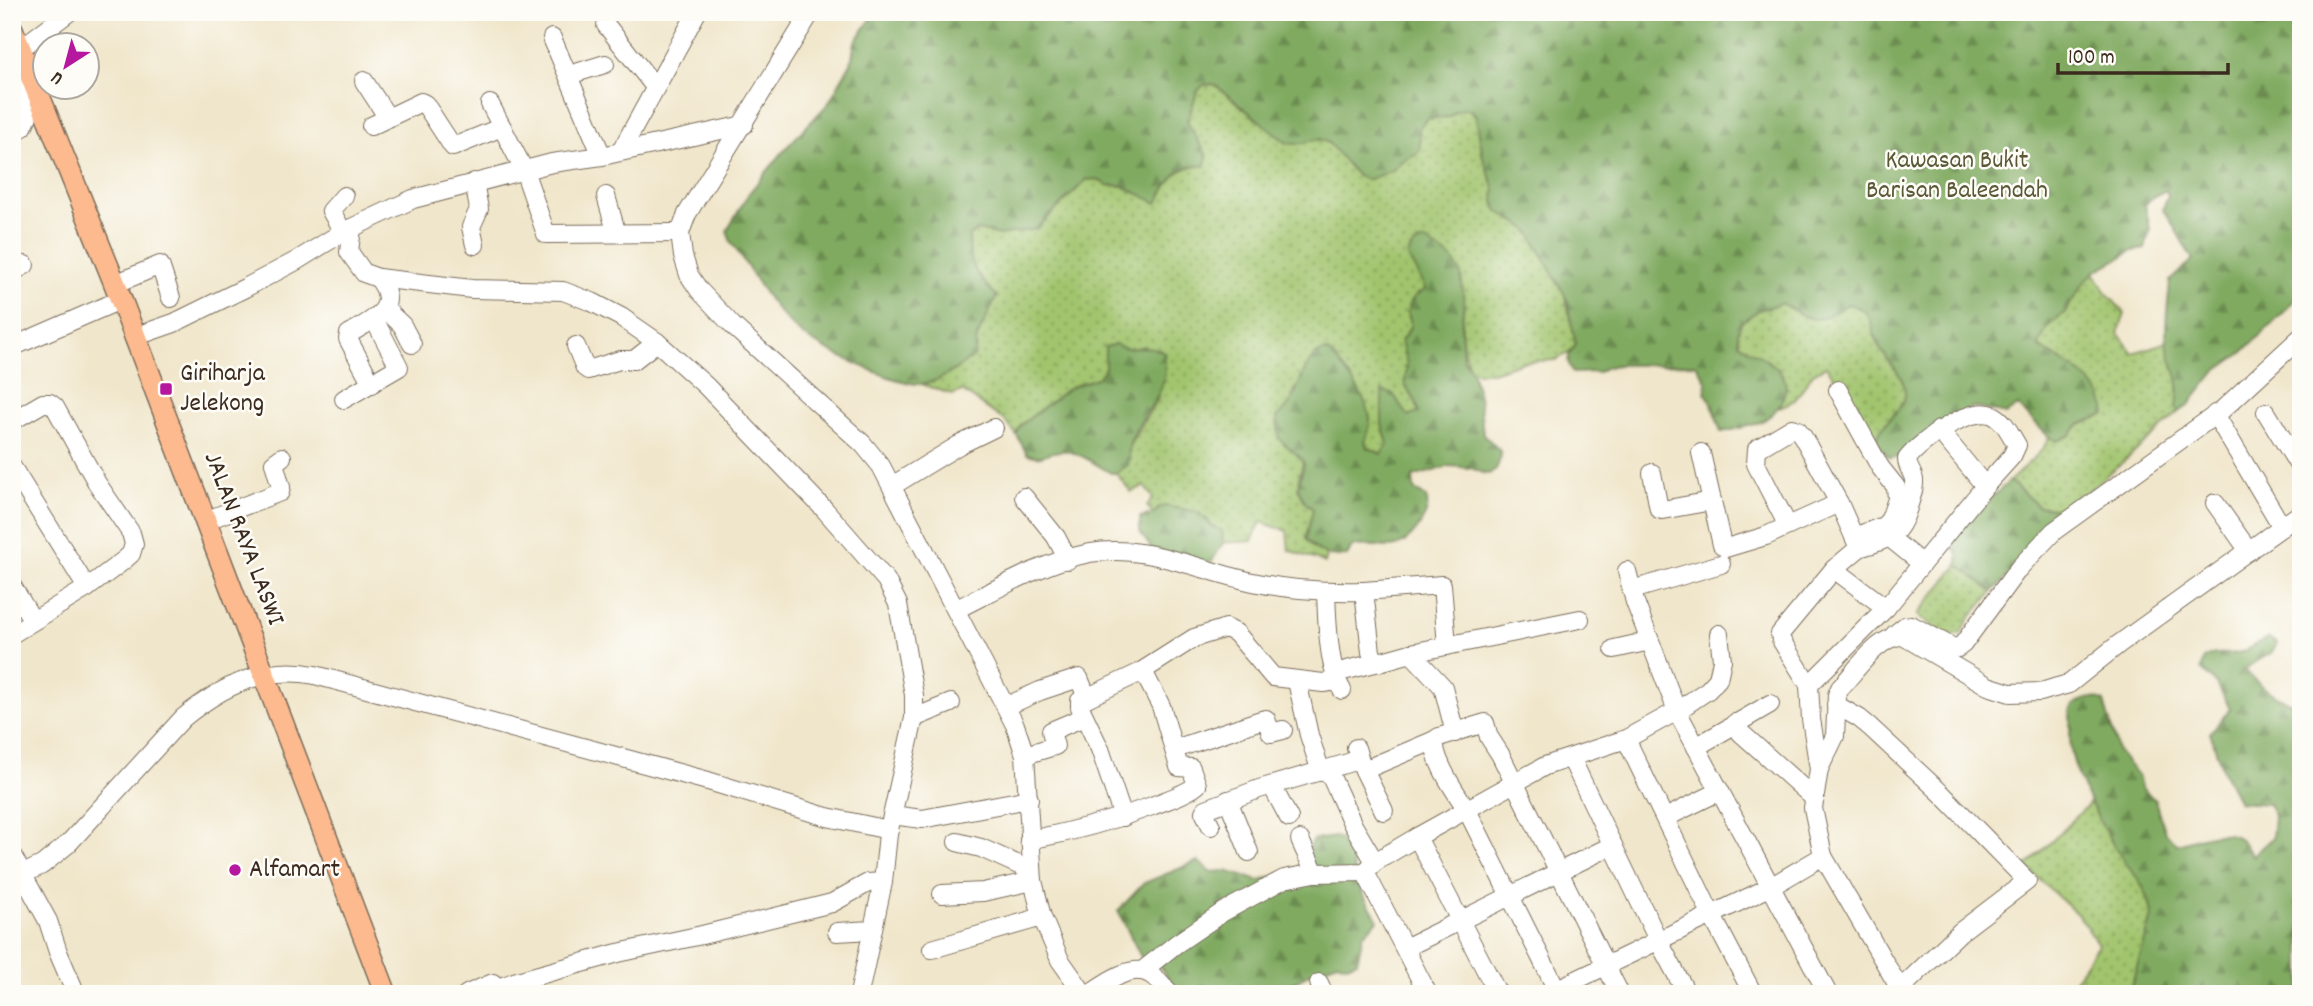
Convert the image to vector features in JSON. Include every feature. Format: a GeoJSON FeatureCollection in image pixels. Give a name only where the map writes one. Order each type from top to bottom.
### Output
{"type":"FeatureCollection","features":[{"type":"Feature","properties":{"kind":"main road","name":"JALAN RAYA LASWI"},"geometry":{"type":"LineString","coordinates":[[16,39],[205,520],[386,994]]}},
{"type":"Feature","properties":{"kind":"street"},"geometry":{"type":"LineString","coordinates":[[16,39],[69,12]]}},
{"type":"Feature","properties":{"kind":"street"},"geometry":{"type":"LineString","coordinates":[[621,151],[697,12]]}},
{"type":"Feature","properties":{"kind":"street"},"geometry":{"type":"LineString","coordinates":[[811,12],[687,214],[680,233],[689,275],[716,310],[863,444],[881,466],[892,486],[1007,706],[1025,755],[1032,871],[1042,917],[1060,960],[1087,994],[1133,971],[1152,975],[1171,994]]}},
{"type":"Feature","properties":{"kind":"street"},"geometry":{"type":"LineString","coordinates":[[606,25],[655,87]]}},
{"type":"Feature","properties":{"kind":"street"},"geometry":{"type":"LineString","coordinates":[[552,38],[603,156]]}},
{"type":"Feature","properties":{"kind":"street"},"geometry":{"type":"LineString","coordinates":[[569,75],[605,64]]}},
{"type":"Feature","properties":{"kind":"street"},"geometry":{"type":"LineString","coordinates":[[12,72],[28,116],[23,127],[12,133]]}},
{"type":"Feature","properties":{"kind":"street"},"geometry":{"type":"LineString","coordinates":[[364,81],[388,117]]}},
{"type":"Feature","properties":{"kind":"street"},"geometry":{"type":"LineString","coordinates":[[371,126],[423,102],[449,144],[456,147],[502,127]]}},
{"type":"Feature","properties":{"kind":"street"},"geometry":{"type":"LineString","coordinates":[[490,104],[524,170],[546,233],[680,233]]}},
{"type":"Feature","properties":{"kind":"street"},"geometry":{"type":"LineString","coordinates":[[134,337],[174,323],[245,288],[348,230],[413,199],[552,163],[603,156],[744,125]]}},
{"type":"Feature","properties":{"kind":"street"},"geometry":{"type":"LineString","coordinates":[[474,182],[480,209],[471,227],[475,245]]}},
{"type":"Feature","properties":{"kind":"street"},"geometry":{"type":"LineString","coordinates":[[344,196],[331,211],[348,230],[349,252],[364,273],[377,278],[472,289],[563,291],[611,312],[657,342],[737,417],[825,510],[886,580],[898,604],[914,695],[914,718],[859,994]]}},
{"type":"Feature","properties":{"kind":"street"},"geometry":{"type":"LineString","coordinates":[[606,196],[616,231]]}},
{"type":"Feature","properties":{"kind":"street"},"geometry":{"type":"LineString","coordinates":[[12,347],[77,317],[82,318],[117,293],[168,263],[172,298]]}},
{"type":"Feature","properties":{"kind":"street"},"geometry":{"type":"LineString","coordinates":[[372,384],[348,339],[349,334],[380,314],[387,298],[384,286],[377,278]]}},
{"type":"Feature","properties":{"kind":"street"},"geometry":{"type":"LineString","coordinates":[[380,314],[402,325],[412,344]]}},
{"type":"Feature","properties":{"kind":"street"},"geometry":{"type":"LineString","coordinates":[[344,399],[400,365],[380,314]]}},
{"type":"Feature","properties":{"kind":"street"},"geometry":{"type":"LineString","coordinates":[[1819,769],[1835,736],[1837,695],[1840,688],[1881,643],[1910,625],[1952,647],[1958,648],[1964,644],[2019,568],[2054,531],[2216,414],[2301,337]]}},
{"type":"Feature","properties":{"kind":"street"},"geometry":{"type":"LineString","coordinates":[[576,346],[588,370],[620,360],[634,360],[657,342]]}},
{"type":"Feature","properties":{"kind":"street"},"geometry":{"type":"LineString","coordinates":[[1836,705],[1870,727],[1942,794],[2027,881],[1959,932],[1898,991],[1823,856],[1813,808],[1819,769],[1809,685],[1780,634],[1857,543],[1884,526],[1890,519],[1897,499],[1896,487],[1880,467],[1838,390]]}},
{"type":"Feature","properties":{"kind":"street"},"geometry":{"type":"LineString","coordinates":[[12,421],[43,404],[50,403],[55,407],[97,483],[131,533],[134,544],[131,554],[86,587],[12,634]]}},
{"type":"Feature","properties":{"kind":"street"},"geometry":{"type":"LineString","coordinates":[[2266,412],[2301,469]]}},
{"type":"Feature","properties":{"kind":"street"},"geometry":{"type":"LineString","coordinates":[[1809,685],[1886,608],[1920,563],[2012,456],[2017,445],[2004,424],[1990,414],[1978,413],[1939,430],[1908,459],[1907,464],[1914,479],[1903,523],[1890,538],[1857,543]]}},
{"type":"Feature","properties":{"kind":"street"},"geometry":{"type":"LineString","coordinates":[[2216,414],[2282,527]]}},
{"type":"Feature","properties":{"kind":"street"},"geometry":{"type":"LineString","coordinates":[[892,486],[959,444],[993,428]]}},
{"type":"Feature","properties":{"kind":"street"},"geometry":{"type":"LineString","coordinates":[[1788,526],[1756,464],[1755,457],[1757,449],[1792,428],[1798,430],[1803,437],[1839,503],[1857,543]]}},
{"type":"Feature","properties":{"kind":"street"},"geometry":{"type":"LineString","coordinates":[[1939,430],[1985,486]]}},
{"type":"Feature","properties":{"kind":"street"},"geometry":{"type":"LineString","coordinates":[[1701,453],[1722,545],[1726,548],[1804,521],[1839,503]]}},
{"type":"Feature","properties":{"kind":"street"},"geometry":{"type":"LineString","coordinates":[[205,520],[280,492],[281,486],[274,463],[282,457]]}},
{"type":"Feature","properties":{"kind":"street"},"geometry":{"type":"LineString","coordinates":[[12,467],[86,587]]}},
{"type":"Feature","properties":{"kind":"street"},"geometry":{"type":"LineString","coordinates":[[1652,473],[1659,509],[1712,501]]}},
{"type":"Feature","properties":{"kind":"street"},"geometry":{"type":"LineString","coordinates":[[1024,497],[1056,537],[1068,560]]}},
{"type":"Feature","properties":{"kind":"street"},"geometry":{"type":"LineString","coordinates":[[2216,503],[2249,551]]}},
{"type":"Feature","properties":{"kind":"street"},"geometry":{"type":"LineString","coordinates":[[1894,635],[1913,641],[1987,686],[2010,693],[2041,692],[2068,684],[2301,513]]}},
{"type":"Feature","properties":{"kind":"street"},"geometry":{"type":"LineString","coordinates":[[1890,538],[1920,563]]}},
{"type":"Feature","properties":{"kind":"street"},"geometry":{"type":"LineString","coordinates":[[957,609],[1003,586],[1091,553],[1143,554],[1254,583],[1326,592],[1442,584],[1447,646]]}},
{"type":"Feature","properties":{"kind":"street"},"geometry":{"type":"LineString","coordinates":[[1632,590],[1721,564]]}},
{"type":"Feature","properties":{"kind":"street"},"geometry":{"type":"LineString","coordinates":[[1835,569],[1886,608]]}},
{"type":"Feature","properties":{"kind":"street"},"geometry":{"type":"LineString","coordinates":[[1627,571],[1677,711],[1828,994]]}},
{"type":"Feature","properties":{"kind":"street"},"geometry":{"type":"LineString","coordinates":[[12,586],[33,621]]}},
{"type":"Feature","properties":{"kind":"street"},"geometry":{"type":"LineString","coordinates":[[1364,591],[1371,652],[1379,662]]}},
{"type":"Feature","properties":{"kind":"street"},"geometry":{"type":"LineString","coordinates":[[1326,592],[1338,681]]}},
{"type":"Feature","properties":{"kind":"street"},"geometry":{"type":"LineString","coordinates":[[1123,817],[1100,749],[1079,702],[1143,671],[1194,638],[1226,628],[1236,633],[1273,677],[1323,683],[1338,681],[1379,662],[1411,653],[1580,619]]}},
{"type":"Feature","properties":{"kind":"street"},"geometry":{"type":"LineString","coordinates":[[1142,971],[1223,912],[1284,879],[1370,867],[1466,808],[1545,766],[1626,739],[1677,711],[1708,690],[1718,679],[1722,660],[1719,634]]}},
{"type":"Feature","properties":{"kind":"street"},"geometry":{"type":"LineString","coordinates":[[1614,649],[1650,641]]}},
{"type":"Feature","properties":{"kind":"street"},"geometry":{"type":"LineString","coordinates":[[1411,653],[1441,682],[1455,733]]}},
{"type":"Feature","properties":{"kind":"street"},"geometry":{"type":"LineString","coordinates":[[23,874],[42,865],[68,844],[183,718],[202,702],[219,691],[265,675],[294,671],[708,781],[827,817],[891,823],[1028,799]]}},
{"type":"Feature","properties":{"kind":"street"},"geometry":{"type":"LineString","coordinates":[[1029,839],[1063,834],[1123,817],[1168,800],[1197,785],[1191,768],[1180,768],[1161,706],[1143,671]]}},
{"type":"Feature","properties":{"kind":"street"},"geometry":{"type":"LineString","coordinates":[[1007,706],[1079,678],[1087,698]]}},
{"type":"Feature","properties":{"kind":"street"},"geometry":{"type":"LineString","coordinates":[[1297,681],[1309,735],[1353,825],[1405,948],[1428,994]]}},
{"type":"Feature","properties":{"kind":"street"},"geometry":{"type":"LineString","coordinates":[[914,718],[951,703]]}},
{"type":"Feature","properties":{"kind":"street"},"geometry":{"type":"LineString","coordinates":[[1696,747],[1770,704]]}},
{"type":"Feature","properties":{"kind":"street"},"geometry":{"type":"LineString","coordinates":[[1025,755],[1055,746],[1051,731],[1084,717]]}},
{"type":"Feature","properties":{"kind":"street"},"geometry":{"type":"LineString","coordinates":[[1175,749],[1266,719],[1270,733],[1283,730]]}},
{"type":"Feature","properties":{"kind":"street"},"geometry":{"type":"LineString","coordinates":[[1211,826],[1204,810],[1228,800],[1485,723],[1489,737],[1620,994]]}},
{"type":"Feature","properties":{"kind":"street"},"geometry":{"type":"LineString","coordinates":[[1735,723],[1741,733],[1815,799]]}},
{"type":"Feature","properties":{"kind":"street"},"geometry":{"type":"LineString","coordinates":[[1626,739],[1711,914],[1754,994]]}},
{"type":"Feature","properties":{"kind":"street"},"geometry":{"type":"LineString","coordinates":[[1435,740],[1435,749],[1451,785],[1466,808],[1510,894],[1555,992],[1772,886],[1823,856]]}},
{"type":"Feature","properties":{"kind":"street"},"geometry":{"type":"LineString","coordinates":[[1571,758],[1658,940],[1687,994]]}},
{"type":"Feature","properties":{"kind":"street"},"geometry":{"type":"LineString","coordinates":[[1359,759],[1384,811]]}},
{"type":"Feature","properties":{"kind":"street"},"geometry":{"type":"LineString","coordinates":[[1272,786],[1289,818]]}},
{"type":"Feature","properties":{"kind":"street"},"geometry":{"type":"LineString","coordinates":[[1665,818],[1720,791]]}},
{"type":"Feature","properties":{"kind":"street"},"geometry":{"type":"LineString","coordinates":[[1228,800],[1249,852]]}},
{"type":"Feature","properties":{"kind":"street"},"geometry":{"type":"LineString","coordinates":[[1417,837],[1498,994]]}},
{"type":"Feature","properties":{"kind":"street"},"geometry":{"type":"LineString","coordinates":[[1300,840],[1315,873]]}},
{"type":"Feature","properties":{"kind":"street"},"geometry":{"type":"LineString","coordinates":[[957,842],[981,848],[1032,871]]}},
{"type":"Feature","properties":{"kind":"street"},"geometry":{"type":"LineString","coordinates":[[1405,948],[1613,845]]}},
{"type":"Feature","properties":{"kind":"street"},"geometry":{"type":"LineString","coordinates":[[12,855],[48,921],[76,994]]}},
{"type":"Feature","properties":{"kind":"street"},"geometry":{"type":"LineString","coordinates":[[942,894],[983,892],[1032,871]]}},
{"type":"Feature","properties":{"kind":"street"},"geometry":{"type":"LineString","coordinates":[[483,994],[618,953],[832,903],[868,883],[883,882]]}},
{"type":"Feature","properties":{"kind":"street"},"geometry":{"type":"LineString","coordinates":[[932,949],[1042,917]]}},
{"type":"Feature","properties":{"kind":"street"},"geometry":{"type":"LineString","coordinates":[[837,932],[872,930]]}},
{"type":"Feature","properties":{"kind":"street"},"geometry":{"type":"LineString","coordinates":[[467,994],[513,984]]}},
{"type":"Feature","properties":{"kind":"green space","name":"Kawasan Bukit Barisan Baleendah"},"geometry":{"type":"Polygon","coordinates":[[[876,12],[2301,12],[2301,292],[2242,353],[2216,371],[2188,406],[2179,412],[2176,407],[2178,382],[2167,342],[2167,312],[2170,281],[2193,259],[2163,210],[2168,195],[2166,190],[2152,197],[2145,205],[2150,230],[2145,249],[2132,251],[2094,272],[2065,312],[2048,326],[2038,346],[2090,382],[2103,402],[2106,414],[2078,425],[2071,435],[2057,441],[2049,437],[2018,406],[2006,414],[1973,407],[1901,456],[1890,458],[1876,443],[1882,429],[1902,405],[1905,392],[1898,373],[1878,345],[1867,314],[1848,304],[1828,316],[1814,319],[1781,303],[1759,310],[1741,322],[1738,332],[1739,343],[1769,362],[1783,376],[1785,388],[1779,405],[1773,413],[1758,423],[1721,432],[1711,401],[1705,393],[1707,382],[1696,364],[1617,365],[1598,372],[1573,373],[1568,358],[1576,345],[1566,297],[1526,228],[1498,211],[1494,201],[1495,190],[1483,157],[1476,115],[1467,108],[1449,117],[1426,119],[1419,128],[1420,151],[1400,162],[1393,170],[1367,180],[1357,176],[1328,142],[1319,139],[1297,144],[1287,143],[1214,84],[1203,85],[1197,92],[1187,122],[1207,156],[1205,166],[1180,171],[1170,181],[1157,203],[1123,186],[1107,185],[1097,179],[1086,180],[1036,229],[1000,235],[978,230],[969,236],[970,255],[975,270],[997,296],[977,337],[974,357],[929,383],[911,383],[859,365],[799,332],[762,290],[731,242],[727,231],[749,193],[828,104],[851,63],[855,42],[876,12]]]}},
{"type":"Feature","properties":{"kind":"green space"},"geometry":{"type":"Polygon","coordinates":[[[1214,84],[1287,143],[1321,140],[1327,143],[1339,152],[1357,176],[1393,170],[1400,162],[1420,151],[1419,128],[1426,119],[1449,117],[1467,108],[1476,115],[1483,157],[1495,190],[1494,201],[1498,211],[1526,228],[1566,297],[1576,345],[1569,353],[1555,360],[1523,362],[1493,372],[1472,372],[1463,347],[1464,303],[1408,257],[1426,289],[1417,294],[1407,312],[1410,324],[1401,341],[1407,364],[1405,385],[1416,402],[1419,413],[1408,417],[1393,394],[1382,424],[1388,444],[1381,454],[1367,447],[1365,442],[1370,420],[1295,389],[1292,403],[1282,414],[1279,439],[1302,459],[1300,491],[1313,509],[1306,539],[1327,556],[1325,563],[1289,550],[1287,531],[1261,522],[1252,541],[1223,543],[1222,531],[1213,527],[1206,518],[1160,507],[1153,514],[1147,506],[1153,498],[1144,486],[1131,492],[1116,473],[1128,465],[1130,444],[1158,398],[1144,346],[1129,349],[1115,344],[1099,377],[1069,388],[1021,425],[1016,434],[1005,421],[962,391],[953,395],[921,384],[941,377],[974,357],[977,337],[997,296],[975,270],[970,255],[969,236],[978,230],[1000,235],[1036,229],[1086,180],[1097,179],[1107,185],[1123,186],[1157,202],[1175,173],[1207,156],[1187,122],[1197,92],[1203,85],[1214,84]]]}},
{"type":"Feature","properties":{"kind":"green space"},"geometry":{"type":"Polygon","coordinates":[[[1426,241],[1452,259],[1461,274],[1464,303],[1461,326],[1463,358],[1472,372],[1479,396],[1483,434],[1500,451],[1501,456],[1496,470],[1491,473],[1450,466],[1413,477],[1414,490],[1425,497],[1427,510],[1417,529],[1402,544],[1388,547],[1363,545],[1352,547],[1347,556],[1329,555],[1319,551],[1306,539],[1313,509],[1305,502],[1298,488],[1304,464],[1302,459],[1279,439],[1277,416],[1291,401],[1311,360],[1327,351],[1347,373],[1365,402],[1370,422],[1365,442],[1367,447],[1381,454],[1388,444],[1382,424],[1382,391],[1393,394],[1408,416],[1419,413],[1416,402],[1405,385],[1407,364],[1401,341],[1410,328],[1407,312],[1410,304],[1426,289],[1408,257],[1409,253],[1414,246],[1426,241]]]}},
{"type":"Feature","properties":{"kind":"green space"},"geometry":{"type":"Polygon","coordinates":[[[2094,272],[2105,291],[2125,314],[2118,333],[2133,353],[2167,342],[2178,382],[2176,407],[2179,412],[2065,510],[2038,506],[2010,481],[2043,449],[2049,437],[2057,441],[2071,435],[2078,426],[2106,414],[2063,361],[2038,346],[2048,326],[2065,312],[2094,272]]]}},
{"type":"Feature","properties":{"kind":"green space"},"geometry":{"type":"Polygon","coordinates":[[[1781,303],[1814,319],[1828,316],[1848,304],[1867,313],[1878,345],[1898,373],[1905,392],[1902,405],[1882,429],[1876,443],[1848,395],[1826,366],[1813,373],[1795,400],[1780,407],[1786,388],[1779,369],[1739,343],[1738,332],[1741,322],[1759,310],[1781,303]]]}},
{"type":"Feature","properties":{"kind":"green space"},"geometry":{"type":"Polygon","coordinates":[[[1115,344],[1128,348],[1157,349],[1164,353],[1163,381],[1130,443],[1128,465],[1116,473],[1111,473],[1072,452],[1059,451],[1041,456],[1027,454],[1016,434],[1021,425],[1069,388],[1099,377],[1105,368],[1105,347],[1115,344]]]}},
{"type":"Feature","properties":{"kind":"green space"},"geometry":{"type":"Polygon","coordinates":[[[2010,481],[2038,506],[2065,510],[2060,519],[1993,592],[1958,565],[1958,553],[1948,542],[1975,512],[2010,481]]]}},
{"type":"Feature","properties":{"kind":"green space"},"geometry":{"type":"Polygon","coordinates":[[[1160,507],[1198,512],[1213,527],[1222,531],[1223,543],[1212,561],[1198,563],[1151,548],[1140,532],[1140,517],[1153,514],[1160,507]]]}},
{"type":"Feature","properties":{"kind":"green space"},"geometry":{"type":"Polygon","coordinates":[[[1958,565],[1993,592],[1969,619],[1960,635],[1944,634],[1917,615],[1958,565]]]}},
{"type":"Feature","properties":{"kind":"green space"},"geometry":{"type":"Polygon","coordinates":[[[2268,638],[2277,643],[2272,652],[2245,669],[2263,687],[2301,708],[2301,987],[2298,994],[2129,994],[2152,917],[2151,906],[2143,887],[2093,809],[2082,784],[2071,749],[2070,711],[2073,705],[2092,698],[2104,702],[2118,751],[2138,776],[2141,787],[2155,800],[2165,833],[2177,844],[2208,835],[2232,835],[2243,842],[2252,856],[2272,838],[2274,816],[2269,804],[2239,802],[2223,771],[2210,733],[2230,709],[2217,684],[2201,669],[2204,659],[2209,656],[2241,652],[2268,638]]]}},
{"type":"Feature","properties":{"kind":"green space"},"geometry":{"type":"Polygon","coordinates":[[[2091,802],[2114,846],[2143,888],[2151,907],[2152,917],[2129,994],[2062,994],[2073,983],[2098,944],[2079,916],[2026,867],[2091,802]]]}},
{"type":"Feature","properties":{"kind":"green space"},"geometry":{"type":"Polygon","coordinates":[[[1336,837],[1350,853],[1356,879],[1378,920],[1363,935],[1357,961],[1347,965],[1337,962],[1272,994],[1238,994],[1233,988],[1217,994],[1181,994],[1155,961],[1142,959],[1118,911],[1144,883],[1198,861],[1210,872],[1226,871],[1260,881],[1308,864],[1313,840],[1336,837]]]}},
{"type":"Feature","properties":{"kind":"place","name":"Giriharja Jelekong"},"geometry":{"type":"Point","coordinates":[166,389]}},
{"type":"Feature","properties":{"kind":"place","name":"Alfamart"},"geometry":{"type":"Point","coordinates":[235,870]}}]}
